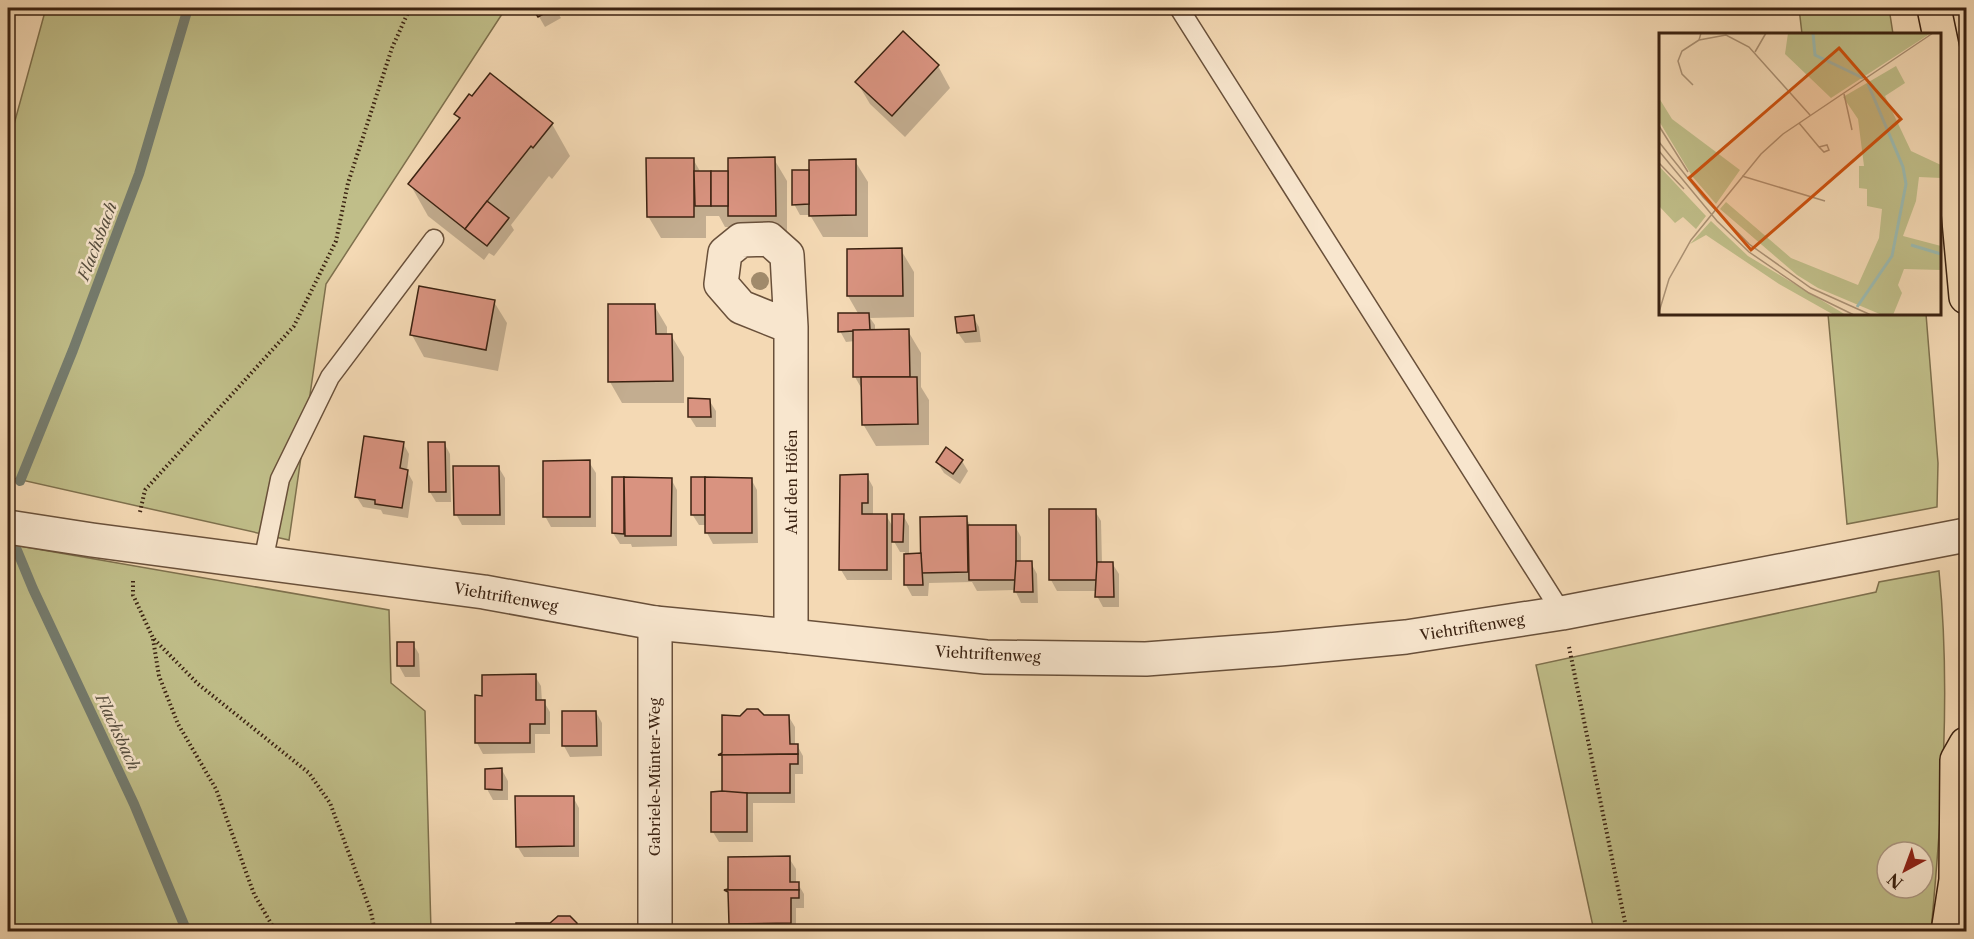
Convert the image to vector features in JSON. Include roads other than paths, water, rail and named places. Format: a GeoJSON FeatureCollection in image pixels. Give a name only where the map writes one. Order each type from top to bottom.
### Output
{"type":"FeatureCollection","features":[{"type":"Feature","properties":{"kind":"highway"},"geometry":{"type":"LineString","coordinates":[[1934,8],[1939,33]]}},
{"type":"Feature","properties":{"kind":"highway"},"geometry":{"type":"LineString","coordinates":[[1941,42],[1966,297]]}},
{"type":"Feature","properties":{"kind":"highway"},"geometry":{"type":"LineString","coordinates":[[1948,932],[1956,880],[1957,760],[1966,744]]}},
{"type":"Feature","properties":{"kind":"street","name":"Auf den Höfen"},"geometry":{"type":"LineString","coordinates":[[791,327],[791,636]]}},
{"type":"Feature","properties":{"kind":"street","name":"Viehtriftenweg"},"geometry":{"type":"LineString","coordinates":[[8,527],[484,592],[655,623],[986,657],[1146,659],[1406,637],[1562,613],[1966,535]]}},
{"type":"Feature","properties":{"kind":"street","name":"Gabriele-Münter-Weg"},"geometry":{"type":"LineString","coordinates":[[655,623],[655,932]]}},
{"type":"Feature","properties":{"kind":"lane"},"geometry":{"type":"LineString","coordinates":[[1179,8],[1562,613]]}},
{"type":"Feature","properties":{"kind":"lane"},"geometry":{"type":"LineString","coordinates":[[263,562],[280,479],[330,377],[434,239]]}},
{"type":"Feature","properties":{"kind":"waterway","name":"Flachsbach"},"geometry":{"type":"LineString","coordinates":[[20,481],[73,350],[139,174],[188,8]]}},
{"type":"Feature","properties":{"kind":"waterway","name":"Flachsbach"},"geometry":{"type":"LineString","coordinates":[[16,548],[134,804],[187,932]]}}]}
